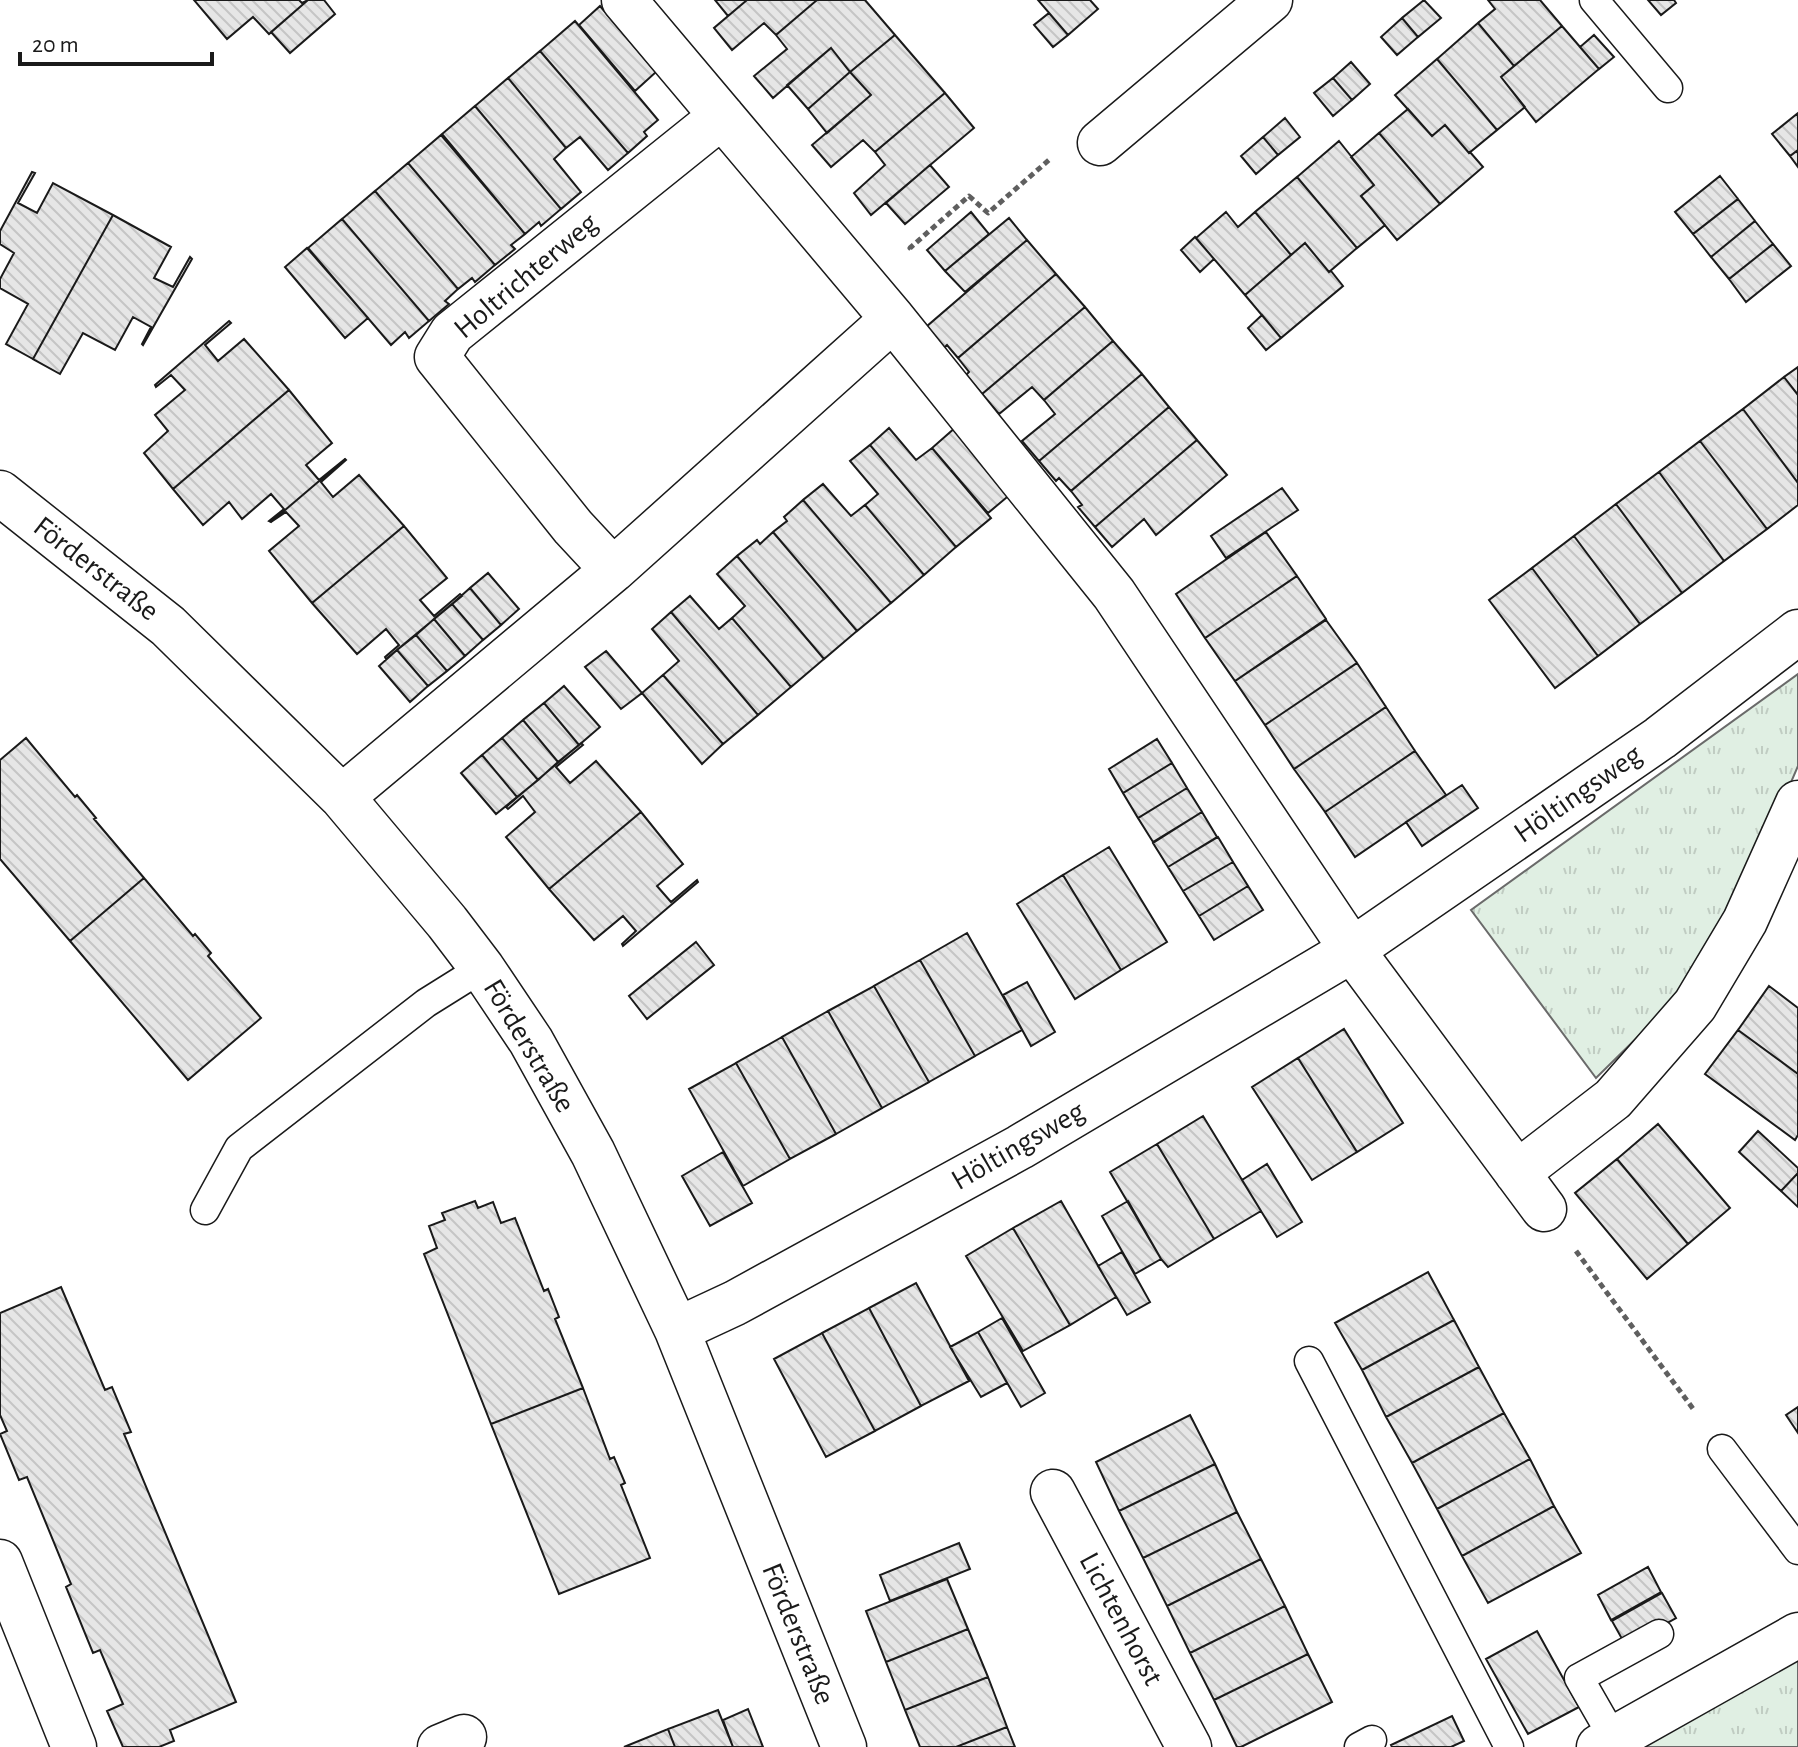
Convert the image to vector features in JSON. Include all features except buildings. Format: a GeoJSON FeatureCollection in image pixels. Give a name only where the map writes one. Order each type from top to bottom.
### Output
{"type":"FeatureCollection","features":[{"type":"Feature","properties":{"kind":"street"},"geometry":{"type":"LineString","coordinates":[[624,0],[893,319],[1114,594],[1352,950],[1544,1209]]}},
{"type":"Feature","properties":{"kind":"street"},"geometry":{"type":"LineString","coordinates":[[1100,143],[1270,0]]}},
{"type":"Feature","properties":{"kind":"street","name":"Holtrichterweg"},"geometry":{"type":"LineString","coordinates":[[613,570],[573,527],[437,357],[452,333],[722,116]]}},
{"type":"Feature","properties":{"kind":"street"},"geometry":{"type":"LineString","coordinates":[[342,797],[613,570],[893,319]]}},
{"type":"Feature","properties":{"kind":"street","name":"Förderstraße"},"geometry":{"type":"LineString","coordinates":[[0,493],[168,626],[342,797],[482,968],[531,1041],[593,1153],[677,1330],[844,1747]]}},
{"type":"Feature","properties":{"kind":"street","name":"Höltingsweg"},"geometry":{"type":"LineString","coordinates":[[677,1330],[735,1303],[1020,1147],[1352,950],[1660,738],[1798,632]]}},
{"type":"Feature","properties":{"kind":"street"},"geometry":{"type":"LineString","coordinates":[[1517,1173],[1613,1099],[1695,1005],[1745,921],[1798,803]]}},
{"type":"Feature","properties":{"kind":"street","name":"Lichtenhorst"},"geometry":{"type":"LineString","coordinates":[[1053,1492],[1189,1747]]}},
{"type":"Feature","properties":{"kind":"street"},"geometry":{"type":"LineString","coordinates":[[0,1562],[74,1747]]}},
{"type":"Feature","properties":{"kind":"street"},"geometry":{"type":"LineString","coordinates":[[1606,1743],[1798,1635]]}},
{"type":"Feature","properties":{"kind":"lane"},"geometry":{"type":"LineString","coordinates":[[1594,0],[1668,88]]}},
{"type":"Feature","properties":{"kind":"lane"},"geometry":{"type":"LineString","coordinates":[[205,1210],[239,1148],[426,1003],[482,968]]}},
{"type":"Feature","properties":{"kind":"lane"},"geometry":{"type":"LineString","coordinates":[[1309,1361],[1509,1747]]}},
{"type":"Feature","properties":{"kind":"lane"},"geometry":{"type":"LineString","coordinates":[[1722,1449],[1798,1550]]}},
{"type":"Feature","properties":{"kind":"lane"},"geometry":{"type":"LineString","coordinates":[[1606,1743],[1579,1678],[1659,1634]]}},
{"type":"Feature","properties":{"kind":"path"},"geometry":{"type":"LineString","coordinates":[[919,259],[910,248],[969,196],[988,213],[1085,129],[1100,143]]}},
{"type":"Feature","properties":{"kind":"path"},"geometry":{"type":"LineString","coordinates":[[1544,1209],[1722,1449]]}},
{"type":"Feature","properties":{"kind":"green space"},"geometry":{"type":"Polygon","coordinates":[[[1798,674],[1798,766],[1755,866],[1717,940],[1657,1018],[1596,1078],[1471,910],[1798,674]]]}},
{"type":"Feature","properties":{"kind":"green space"},"geometry":{"type":"Polygon","coordinates":[[[1798,1651],[1798,1747],[1626,1747],[1798,1651]]]}}]}
